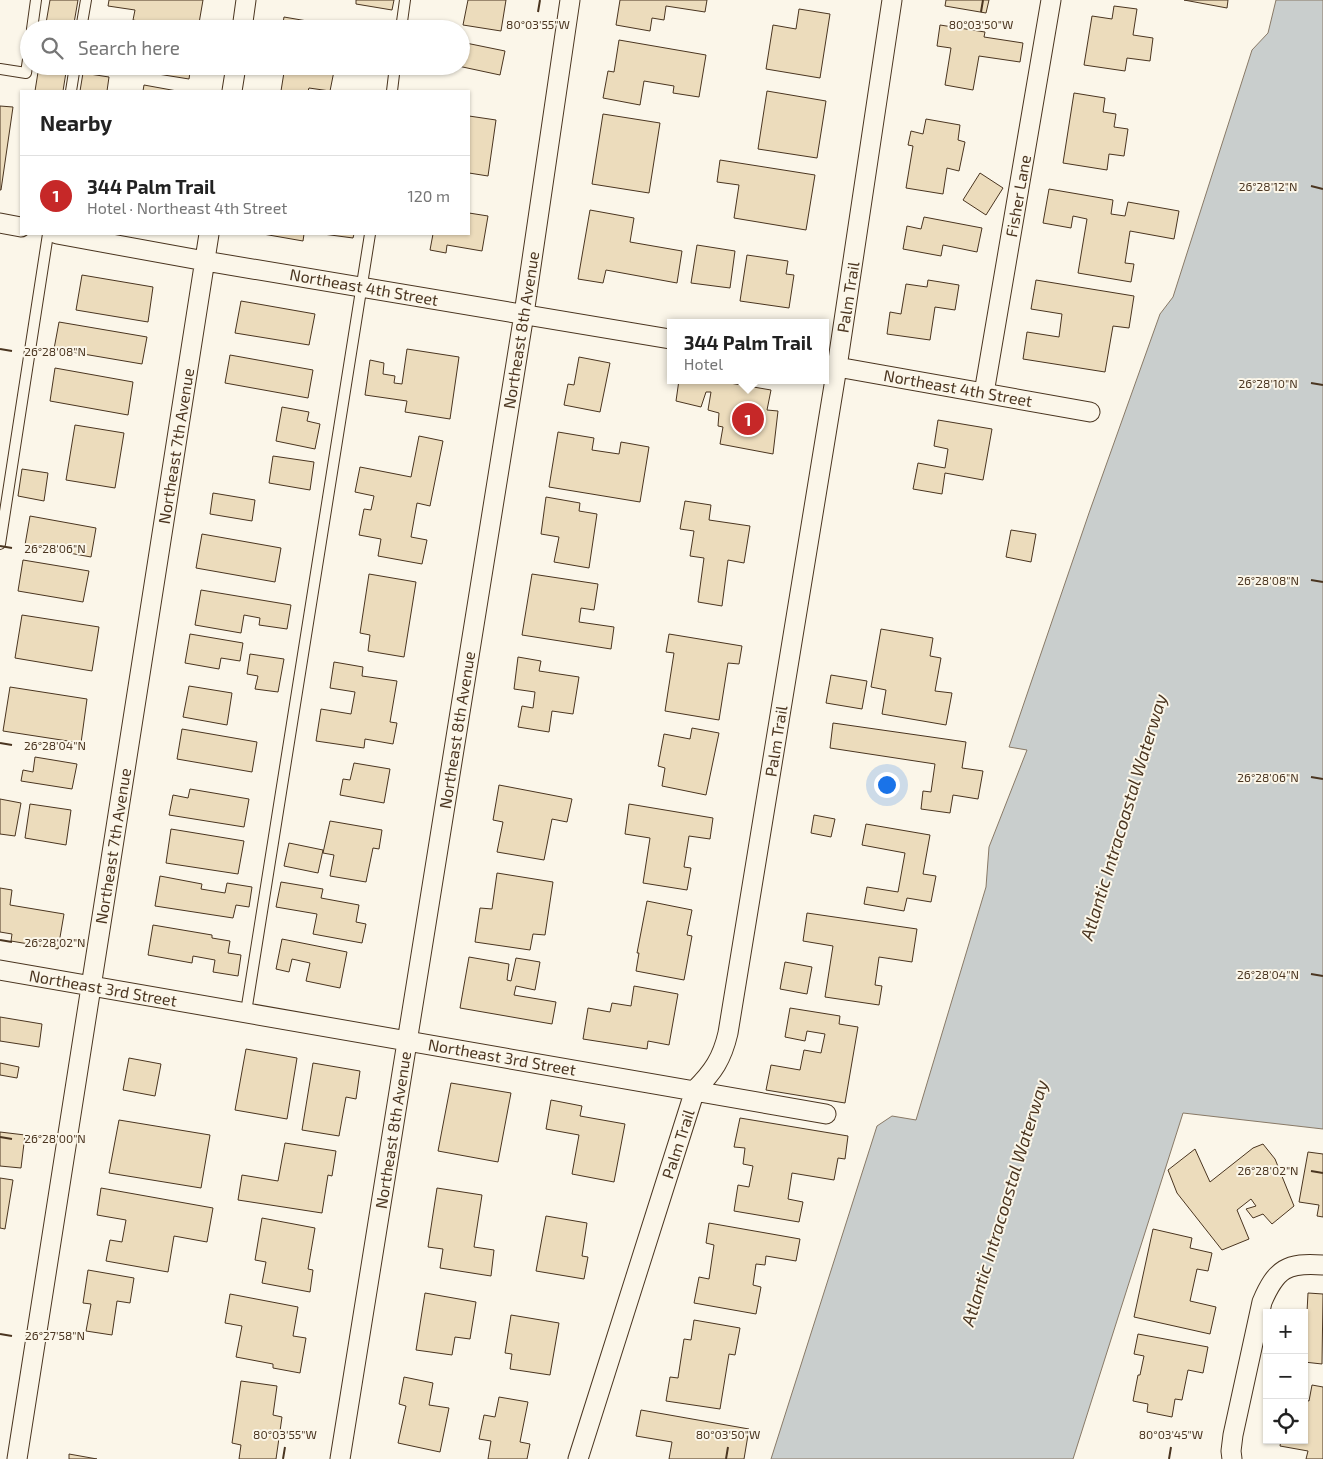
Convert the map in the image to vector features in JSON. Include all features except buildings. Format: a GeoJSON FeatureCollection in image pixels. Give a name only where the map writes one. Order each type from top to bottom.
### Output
{"type":"FeatureCollection","features":[{"type":"Feature","properties":{"kind":"street"},"geometry":{"type":"LineString","coordinates":[[243,20],[246,0]]}},
{"type":"Feature","properties":{"kind":"street","name":"Northeast 8th Avenue"},"geometry":{"type":"LineString","coordinates":[[340,1459],[524,314],[570,0]]}},
{"type":"Feature","properties":{"kind":"street","name":"Palm Trail"},"geometry":{"type":"LineString","coordinates":[[829,379],[892,0]]}},
{"type":"Feature","properties":{"kind":"street","name":"Fisher Lane"},"geometry":{"type":"LineString","coordinates":[[984,393],[1051,0]]}},
{"type":"Feature","properties":{"kind":"street"},"geometry":{"type":"LineString","coordinates":[[232,90],[235,75]]}},
{"type":"Feature","properties":{"kind":"street"},"geometry":{"type":"LineString","coordinates":[[0,223],[20,227]]}},
{"type":"Feature","properties":{"kind":"street","name":"Northeast 4th Street"},"geometry":{"type":"LineString","coordinates":[[62,235],[205,261],[667,338]]}},
{"type":"Feature","properties":{"kind":"street","name":"Northeast 7th Avenue"},"geometry":{"type":"LineString","coordinates":[[17,1459],[209,235]]}},
{"type":"Feature","properties":{"kind":"street","name":"Northeast 4th Street"},"geometry":{"type":"LineString","coordinates":[[831,366],[1090,412]]}},
{"type":"Feature","properties":{"kind":"street","name":"Palm Trail"},"geometry":{"type":"LineString","coordinates":[[578,1459],[695,1090],[709,1076],[718,1063],[728,1033],[828,384]]}},
{"type":"Feature","properties":{"kind":"street","name":"Northeast 3rd Street"},"geometry":{"type":"LineString","coordinates":[[0,970],[826,1114]]}},
{"type":"Feature","properties":{"kind":"street"},"geometry":{"type":"LineString","coordinates":[[1232,1459],[1233,1435],[1262,1302],[1276,1276],[1288,1268],[1302,1263],[1323,1264]]}},
{"type":"Feature","properties":{"kind":"lane"},"geometry":{"type":"LineString","coordinates":[[33,20],[36,0]]}},
{"type":"Feature","properties":{"kind":"lane"},"geometry":{"type":"LineString","coordinates":[[83,20],[86,0]]}},
{"type":"Feature","properties":{"kind":"lane"},"geometry":{"type":"LineString","coordinates":[[402,20],[405,0]]}},
{"type":"Feature","properties":{"kind":"lane"},"geometry":{"type":"LineString","coordinates":[[0,69],[20,72]]}},
{"type":"Feature","properties":{"kind":"lane"},"geometry":{"type":"LineString","coordinates":[[71,90],[74,75]]}},
{"type":"Feature","properties":{"kind":"lane"},"geometry":{"type":"LineString","coordinates":[[392,90],[394,75]]}},
{"type":"Feature","properties":{"kind":"lane"},"geometry":{"type":"LineString","coordinates":[[0,544],[48,235]]}},
{"type":"Feature","properties":{"kind":"lane"},"geometry":{"type":"LineString","coordinates":[[246,1012],[370,235]]}},
{"type":"Feature","properties":{"kind":"water","name":"Atlantic Intracoastal Waterway"},"geometry":{"type":"Polygon","coordinates":[[[1276,0],[1323,0],[1323,1129],[1183,1113],[1073,1459],[771,1459],[877,1126],[892,1116],[916,1120],[986,887],[989,847],[1027,750],[1009,747],[1089,513],[1160,314],[1173,297],[1252,50],[1268,33],[1276,0]]]}},
{"type":"Feature","properties":{"kind":"place","name":"344 Palm Trail"},"geometry":{"type":"Point","coordinates":[748,419]}}]}
